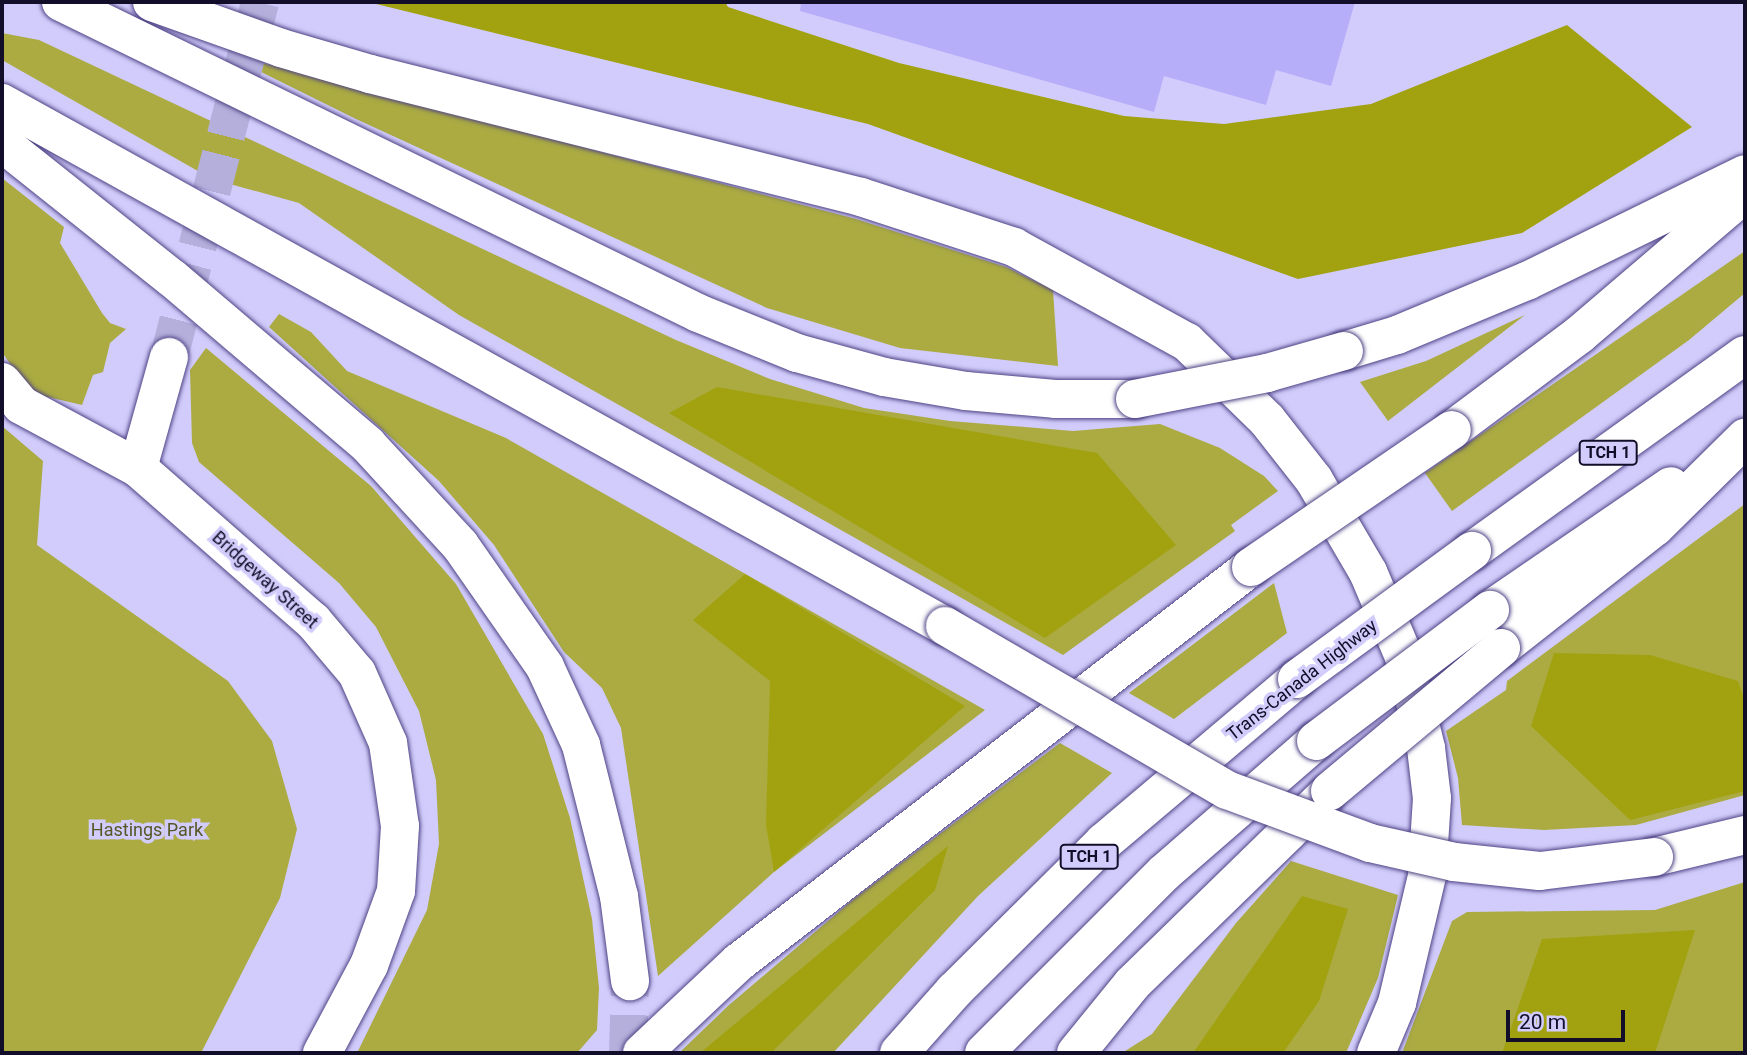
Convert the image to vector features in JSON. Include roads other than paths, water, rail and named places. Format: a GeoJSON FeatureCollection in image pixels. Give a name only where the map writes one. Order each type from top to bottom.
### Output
{"type":"FeatureCollection","features":[{"type":"Feature","properties":{"kind":"main road"},"geometry":{"type":"LineString","coordinates":[[61,2],[698,313],[797,354],[884,377],[966,391],[1055,399],[1135,398],[1267,373],[1397,335],[1527,281],[1745,174]]}},
{"type":"Feature","properties":{"kind":"main road"},"geometry":{"type":"LineString","coordinates":[[152,2],[357,70],[861,197],[1014,247],[1187,342],[1267,420],[1314,480],[1368,572],[1404,657],[1426,748],[1432,798],[1427,876],[1397,1003],[1376,1053]]}},
{"type":"Feature","properties":{"kind":"main road"},"geometry":{"type":"LineString","coordinates":[[2,103],[945,626],[1227,790],[1370,843],[1454,862],[1540,871],[1654,857],[1745,835]]}},
{"type":"Feature","properties":{"kind":"main road"},"geometry":{"type":"LineString","coordinates":[[2,143],[172,278],[368,445],[460,545],[545,667],[582,745],[619,896],[630,981]]}},
{"type":"Feature","properties":{"kind":"main road"},"geometry":{"type":"LineString","coordinates":[[642,1053],[750,953],[1251,567],[1452,429],[1579,335],[1745,193]]}},
{"type":"Feature","properties":{"kind":"main road","name":"Trans-Canada Highway"},"geometry":{"type":"LineString","coordinates":[[899,1053],[954,991],[1104,842],[1297,680],[1745,355]]}},
{"type":"Feature","properties":{"kind":"main road"},"geometry":{"type":"LineString","coordinates":[[138,468],[169,357]]}},
{"type":"Feature","properties":{"kind":"main road","name":"Bridgeway Street"},"geometry":{"type":"LineString","coordinates":[[2,382],[21,405],[138,468],[313,621],[357,673],[388,743],[400,826],[396,891],[369,965],[322,1053]]}},
{"type":"Feature","properties":{"kind":"main road"},"geometry":{"type":"LineString","coordinates":[[984,1053],[1164,873],[1316,741],[1490,610],[1745,437]]}},
{"type":"Feature","properties":{"kind":"main road"},"geometry":{"type":"LineString","coordinates":[[1076,1053],[1142,974],[1330,791],[1501,648],[1655,527],[1745,437]]}},
{"type":"Feature","properties":{"kind":"tunnel"},"geometry":{"type":"LineString","coordinates":[[169,357],[260,2]]}},
{"type":"Feature","properties":{"kind":"tunnel"},"geometry":{"type":"LineString","coordinates":[[628,1053],[630,981]]}},
{"type":"Feature","properties":{"kind":"park label","name":"Hastings Park"},"geometry":{"type":"Point","coordinates":[147,830]}}]}
